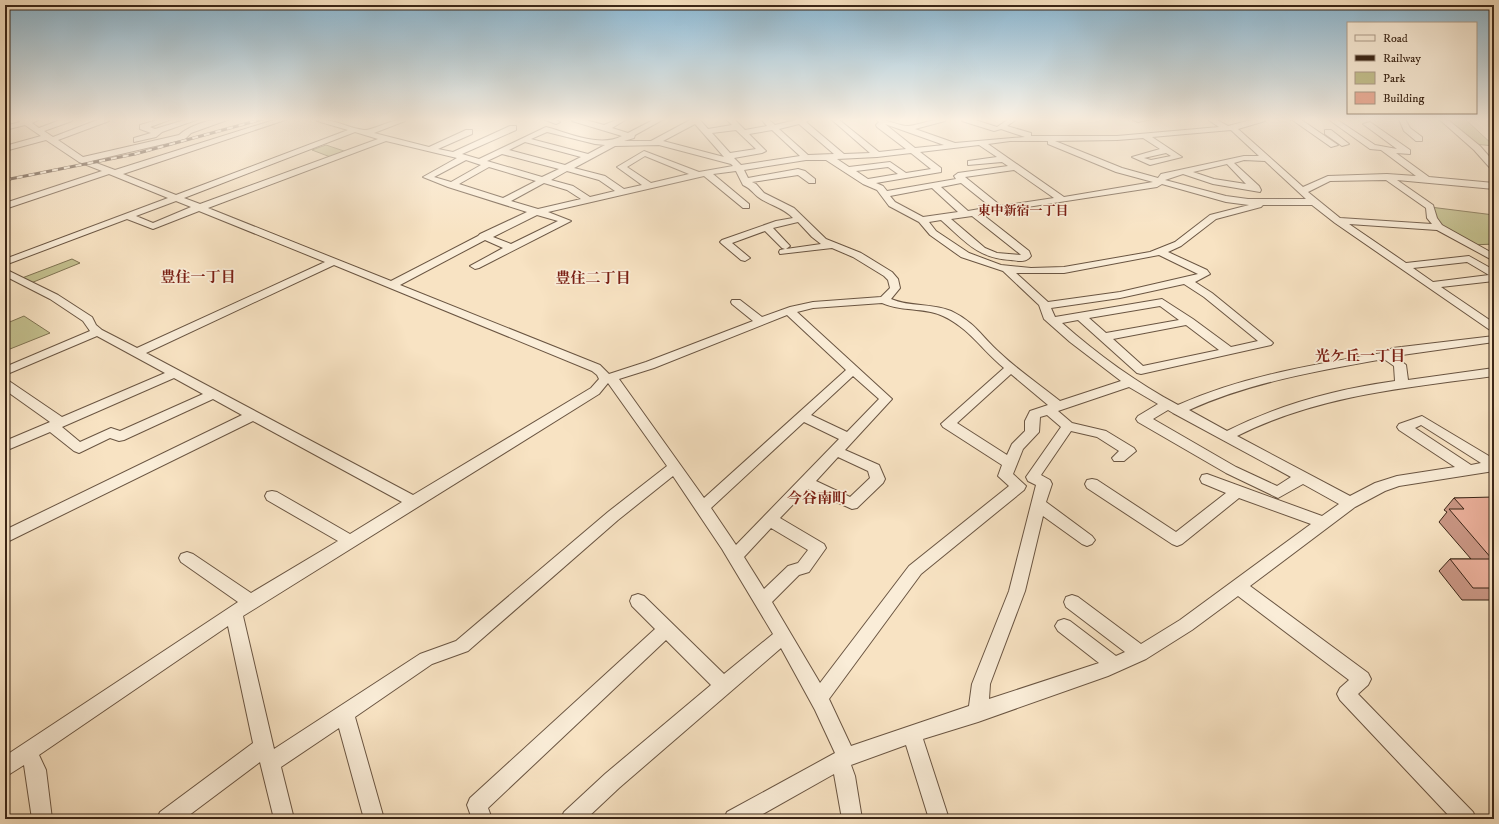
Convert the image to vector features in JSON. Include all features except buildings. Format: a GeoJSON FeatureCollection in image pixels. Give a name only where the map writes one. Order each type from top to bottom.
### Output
{"type":"FeatureCollection","features":[{"type":"Feature","properties":{"kind":"street"},"geometry":{"type":"LineString","coordinates":[[80,159],[85,157]]}},
{"type":"Feature","properties":{"kind":"street"},"geometry":{"type":"LineString","coordinates":[[80,159],[87,157]]}},
{"type":"Feature","properties":{"kind":"street"},"geometry":{"type":"LineString","coordinates":[[5,206],[160,157]]}},
{"type":"Feature","properties":{"kind":"street"},"geometry":{"type":"LineString","coordinates":[[5,262],[284,157]]}},
{"type":"Feature","properties":{"kind":"street"},"geometry":{"type":"LineString","coordinates":[[127,216],[153,226],[200,207],[335,157]]}},
{"type":"Feature","properties":{"kind":"street"},"geometry":{"type":"LineString","coordinates":[[479,162],[488,157]]}},
{"type":"Feature","properties":{"kind":"street"},"geometry":{"type":"LineString","coordinates":[[529,157],[602,178],[622,192]]}},
{"type":"Feature","properties":{"kind":"street"},"geometry":{"type":"LineString","coordinates":[[504,201],[584,157]]}},
{"type":"Feature","properties":{"kind":"street"},"geometry":{"type":"LineString","coordinates":[[637,157],[621,167],[649,186]]}},
{"type":"Feature","properties":{"kind":"street"},"geometry":{"type":"LineString","coordinates":[[656,157],[702,174],[746,206]]}},
{"type":"Feature","properties":{"kind":"street"},"geometry":{"type":"LineString","coordinates":[[719,157],[734,162],[818,157]]}},
{"type":"Feature","properties":{"kind":"street"},"geometry":{"type":"LineString","coordinates":[[730,157],[744,181],[753,186],[761,195],[791,210],[815,235],[823,241],[857,255],[893,280],[895,288],[884,300]]}},
{"type":"Feature","properties":{"kind":"street"},"geometry":{"type":"LineString","coordinates":[[393,284],[483,236],[537,211],[702,174],[746,157]]}},
{"type":"Feature","properties":{"kind":"street"},"geometry":{"type":"LineString","coordinates":[[829,157],[866,182],[880,188],[892,204],[922,220],[933,234],[965,255],[978,261],[1006,268],[1030,271],[1064,270],[1152,255],[1178,244],[1213,217],[1266,202]]}},
{"type":"Feature","properties":{"kind":"street"},"geometry":{"type":"LineString","coordinates":[[866,182],[938,170],[922,157]]}},
{"type":"Feature","properties":{"kind":"street"},"geometry":{"type":"LineString","coordinates":[[1090,157],[1119,170],[1226,199],[1266,202],[1314,202]]}},
{"type":"Feature","properties":{"kind":"street"},"geometry":{"type":"LineString","coordinates":[[1397,157],[1426,178]]}},
{"type":"Feature","properties":{"kind":"street"},"geometry":{"type":"LineString","coordinates":[[1485,157],[1494,168]]}},
{"type":"Feature","properties":{"kind":"street"},"geometry":{"type":"LineString","coordinates":[[475,266],[566,221],[427,177],[464,158],[570,188],[587,199]]}},
{"type":"Feature","properties":{"kind":"street"},"geometry":{"type":"LineString","coordinates":[[971,163],[1004,158],[1062,200]]}},
{"type":"Feature","properties":{"kind":"street"},"geometry":{"type":"LineString","coordinates":[[922,220],[969,212],[1062,200],[1157,184],[1164,176],[1244,158],[1266,159],[1314,202],[1338,221],[1494,328]]}},
{"type":"Feature","properties":{"kind":"street"},"geometry":{"type":"LineString","coordinates":[[80,159],[236,223],[393,284],[596,368],[603,373],[605,379]]}},
{"type":"Feature","properties":{"kind":"street"},"geometry":{"type":"LineString","coordinates":[[1229,162],[1256,188],[1266,202]]}},
{"type":"Feature","properties":{"kind":"street"},"geometry":{"type":"LineString","coordinates":[[451,185],[488,164]]}},
{"type":"Feature","properties":{"kind":"street"},"geometry":{"type":"LineString","coordinates":[[848,170],[890,164],[904,175]]}},
{"type":"Feature","properties":{"kind":"street"},"geometry":{"type":"LineString","coordinates":[[998,208],[958,176],[1016,167]]}},
{"type":"Feature","properties":{"kind":"street"},"geometry":{"type":"LineString","coordinates":[[744,181],[798,172],[802,173],[812,181]]}},
{"type":"Feature","properties":{"kind":"street"},"geometry":{"type":"LineString","coordinates":[[1185,172],[1213,182],[1256,188]]}},
{"type":"Feature","properties":{"kind":"street"},"geometry":{"type":"LineString","coordinates":[[1302,191],[1328,180],[1387,177],[1426,178],[1494,186]]}},
{"type":"Feature","properties":{"kind":"street"},"geometry":{"type":"LineString","coordinates":[[1387,177],[1430,207],[1432,218],[1439,227],[1494,258]]}},
{"type":"Feature","properties":{"kind":"street"},"geometry":{"type":"LineString","coordinates":[[885,194],[964,180]]}},
{"type":"Feature","properties":{"kind":"street"},"geometry":{"type":"LineString","coordinates":[[934,185],[1025,253],[1026,256],[1023,258],[996,256],[981,250],[942,216]]}},
{"type":"Feature","properties":{"kind":"street"},"geometry":{"type":"LineString","coordinates":[[744,258],[725,242],[768,227],[800,219]]}},
{"type":"Feature","properties":{"kind":"street"},"geometry":{"type":"LineString","coordinates":[[1338,221],[1439,227]]}},
{"type":"Feature","properties":{"kind":"street"},"geometry":{"type":"LineString","coordinates":[[768,227],[785,249],[834,245]]}},
{"type":"Feature","properties":{"kind":"street"},"geometry":{"type":"LineString","coordinates":[[483,236],[511,248]]}},
{"type":"Feature","properties":{"kind":"street"},"geometry":{"type":"LineString","coordinates":[[1045,306],[1120,295],[1187,281],[1205,274],[1160,252]]}},
{"type":"Feature","properties":{"kind":"street"},"geometry":{"type":"LineString","coordinates":[[1403,266],[1469,259],[1494,274]]}},
{"type":"Feature","properties":{"kind":"street"},"geometry":{"type":"LineString","coordinates":[[138,353],[335,261]]}},
{"type":"Feature","properties":{"kind":"street"},"geometry":{"type":"LineString","coordinates":[[1006,268],[1045,306],[1048,317],[1052,321],[1130,382],[1301,478],[1350,503]]}},
{"type":"Feature","properties":{"kind":"street"},"geometry":{"type":"LineString","coordinates":[[5,272],[54,296],[88,319],[91,327],[98,332],[413,502]]}},
{"type":"Feature","properties":{"kind":"street"},"geometry":{"type":"LineString","coordinates":[[1431,285],[1494,278]]}},
{"type":"Feature","properties":{"kind":"street"},"geometry":{"type":"LineString","coordinates":[[1080,316],[1141,370],[1267,343],[1208,295],[1187,281]]}},
{"type":"Feature","properties":{"kind":"street"},"geometry":{"type":"LineString","coordinates":[[5,766],[251,602],[595,391],[605,379],[650,365],[789,311],[813,305],[884,300],[895,305],[930,309],[955,318],[969,326],[995,355],[1053,407],[1068,426],[1101,434],[1129,451],[1119,458]]}},
{"type":"Feature","properties":{"kind":"street"},"geometry":{"type":"LineString","coordinates":[[736,302],[760,321]]}},
{"type":"Feature","properties":{"kind":"street"},"geometry":{"type":"LineString","coordinates":[[1052,321],[1162,302],[1230,352]]}},
{"type":"Feature","properties":{"kind":"street"},"geometry":{"type":"LineString","coordinates":[[734,556],[886,399],[789,311]]}},
{"type":"Feature","properties":{"kind":"street"},"geometry":{"type":"LineString","coordinates":[[1104,337],[1189,321]]}},
{"type":"Feature","properties":{"kind":"street"},"geometry":{"type":"LineString","coordinates":[[5,371],[98,332]]}},
{"type":"Feature","properties":{"kind":"street"},"geometry":{"type":"LineString","coordinates":[[1301,478],[1278,493],[1231,470],[1143,419],[1173,407],[1225,390],[1270,378],[1386,355],[1393,352],[1494,339]]}},
{"type":"Feature","properties":{"kind":"street"},"geometry":{"type":"LineString","coordinates":[[1386,355],[1400,365],[1402,385]]}},
{"type":"Feature","properties":{"kind":"street"},"geometry":{"type":"LineString","coordinates":[[1011,368],[948,424],[1011,464]]}},
{"type":"Feature","properties":{"kind":"street"},"geometry":{"type":"LineString","coordinates":[[702,508],[854,369]]}},
{"type":"Feature","properties":{"kind":"street"},"geometry":{"type":"LineString","coordinates":[[1227,436],[1269,415],[1336,395],[1494,372]]}},
{"type":"Feature","properties":{"kind":"street"},"geometry":{"type":"LineString","coordinates":[[5,446],[176,373]]}},
{"type":"Feature","properties":{"kind":"street"},"geometry":{"type":"LineString","coordinates":[[605,379],[614,381],[675,468],[734,556],[784,635],[819,698],[842,759],[852,819]]}},
{"type":"Feature","properties":{"kind":"street"},"geometry":{"type":"LineString","coordinates":[[819,698],[915,570],[952,538],[1019,486],[1005,476],[1017,447],[1032,432],[1032,421],[1035,414],[1130,382]]}},
{"type":"Feature","properties":{"kind":"street"},"geometry":{"type":"LineString","coordinates":[[5,384],[56,424],[79,448],[111,432],[119,437],[214,394]]}},
{"type":"Feature","properties":{"kind":"street"},"geometry":{"type":"LineString","coordinates":[[5,537],[254,415]]}},
{"type":"Feature","properties":{"kind":"street"},"geometry":{"type":"LineString","coordinates":[[802,416],[848,438]]}},
{"type":"Feature","properties":{"kind":"street"},"geometry":{"type":"LineString","coordinates":[[1468,469],[1404,427],[1422,420],[1494,466]]}},
{"type":"Feature","properties":{"kind":"street"},"geometry":{"type":"LineString","coordinates":[[978,713],[980,684],[1017,591],[1038,504],[1043,486],[1045,484],[1033,477],[1068,426]]}},
{"type":"Feature","properties":{"kind":"street"},"geometry":{"type":"LineString","coordinates":[[806,482],[852,504],[878,479],[874,468],[836,451]]}},
{"type":"Feature","properties":{"kind":"street"},"geometry":{"type":"LineString","coordinates":[[734,819],[842,759],[912,734],[978,713],[1114,665],[1140,654],[1186,625],[1350,503],[1380,486],[1397,481],[1494,466]]}},
{"type":"Feature","properties":{"kind":"street"},"geometry":{"type":"LineString","coordinates":[[167,819],[267,755],[345,714],[426,659],[462,646],[613,516],[675,468]]}},
{"type":"Feature","properties":{"kind":"street"},"geometry":{"type":"LineString","coordinates":[[1207,480],[1324,523]]}},
{"type":"Feature","properties":{"kind":"street"},"geometry":{"type":"LineString","coordinates":[[1092,484],[1177,540],[1237,492]]}},
{"type":"Feature","properties":{"kind":"street"},"geometry":{"type":"LineString","coordinates":[[272,496],[350,541]]}},
{"type":"Feature","properties":{"kind":"street"},"geometry":{"type":"LineString","coordinates":[[1038,504],[1087,540]]}},
{"type":"Feature","properties":{"kind":"street"},"geometry":{"type":"LineString","coordinates":[[762,601],[794,570],[803,568],[818,548],[769,519]]}},
{"type":"Feature","properties":{"kind":"street"},"geometry":{"type":"LineString","coordinates":[[187,558],[251,602]]}},
{"type":"Feature","properties":{"kind":"street"},"geometry":{"type":"LineString","coordinates":[[1237,586],[1362,679],[1346,694],[1466,819]]}},
{"type":"Feature","properties":{"kind":"street"},"geometry":{"type":"LineString","coordinates":[[638,601],[723,686]]}},
{"type":"Feature","properties":{"kind":"street"},"geometry":{"type":"LineString","coordinates":[[1072,602],[1140,654]]}},
{"type":"Feature","properties":{"kind":"street"},"geometry":{"type":"LineString","coordinates":[[234,613],[267,755],[284,819]]}},
{"type":"Feature","properties":{"kind":"street"},"geometry":{"type":"LineString","coordinates":[[1064,626],[1114,665]]}},
{"type":"Feature","properties":{"kind":"street"},"geometry":{"type":"LineString","coordinates":[[482,819],[477,805],[666,629]]}},
{"type":"Feature","properties":{"kind":"street"},"geometry":{"type":"LineString","coordinates":[[571,819],[723,686],[784,635]]}},
{"type":"Feature","properties":{"kind":"street"},"geometry":{"type":"LineString","coordinates":[[345,714],[374,819]]}},
{"type":"Feature","properties":{"kind":"street"},"geometry":{"type":"LineString","coordinates":[[912,734],[939,819]]}},
{"type":"Feature","properties":{"kind":"street"},"geometry":{"type":"LineString","coordinates":[[28,751],[36,770],[42,819]]}},
{"type":"Feature","properties":{"kind":"green space"},"geometry":{"type":"Polygon","coordinates":[[[1430,207],[1494,215],[1494,244],[1472,245],[1439,227],[1430,207]]]}},
{"type":"Feature","properties":{"kind":"green space"},"geometry":{"type":"Polygon","coordinates":[[[72,259],[80,263],[31,283],[22,278],[72,259]]]}},
{"type":"Feature","properties":{"kind":"green space"},"geometry":{"type":"Polygon","coordinates":[[[24,316],[50,333],[5,351],[5,324],[24,316]]]}},
{"type":"Feature","properties":{"kind":"railway"},"geometry":{"type":"LineString","coordinates":[[5,180],[118,157]]}},
{"type":"Feature","properties":{"kind":"district","name":"東中新宿一丁目"},"geometry":{"type":"Point","coordinates":[1023,210]}},
{"type":"Feature","properties":{"kind":"district","name":"豊住一丁目"},"geometry":{"type":"Point","coordinates":[198,277]}},
{"type":"Feature","properties":{"kind":"district","name":"豊住二丁目"},"geometry":{"type":"Point","coordinates":[593,278]}},
{"type":"Feature","properties":{"kind":"district","name":"光ケ丘一丁目"},"geometry":{"type":"Point","coordinates":[1360,356]}},
{"type":"Feature","properties":{"kind":"district","name":"今谷南町"},"geometry":{"type":"Point","coordinates":[817,498]}}]}
